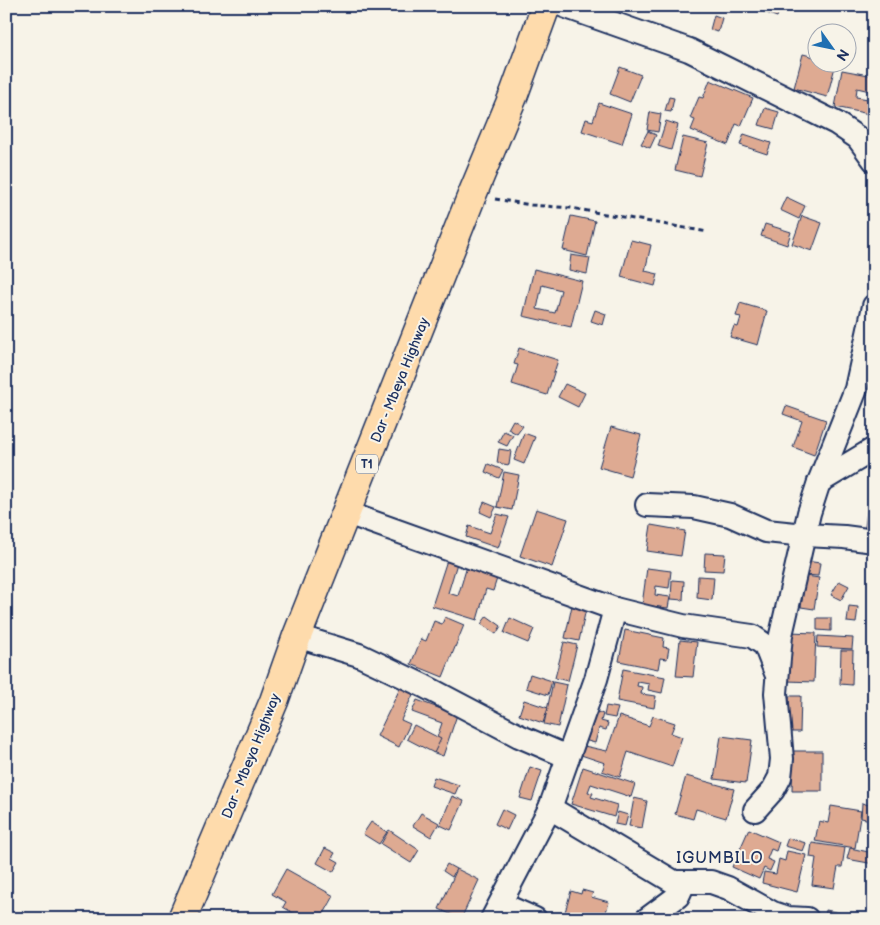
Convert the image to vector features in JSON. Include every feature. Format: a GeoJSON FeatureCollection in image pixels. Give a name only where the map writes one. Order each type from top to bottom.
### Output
{"type":"FeatureCollection","features":[{"type":"Feature","properties":{"kind":"highway","name":"Dar - Mbeya Highway"},"geometry":{"type":"LineString","coordinates":[[182,919],[274,701],[297,636],[514,94],[546,6]]}},
{"type":"Feature","properties":{"kind":"street"},"geometry":{"type":"LineString","coordinates":[[564,6],[689,50],[836,123],[871,147]]}},
{"type":"Feature","properties":{"kind":"street"},"geometry":{"type":"LineString","coordinates":[[755,810],[773,790],[780,777],[782,759],[777,710],[777,676],[781,635],[819,482],[856,390],[874,306]]}},
{"type":"Feature","properties":{"kind":"street"},"geometry":{"type":"LineString","coordinates":[[819,482],[874,449]]}},
{"type":"Feature","properties":{"kind":"street"},"geometry":{"type":"LineString","coordinates":[[646,505],[694,507],[730,515],[766,531],[805,536],[821,534],[874,542]]}},
{"type":"Feature","properties":{"kind":"street"},"geometry":{"type":"LineString","coordinates":[[347,513],[615,609],[683,626],[752,636],[765,645],[777,676]]}},
{"type":"Feature","properties":{"kind":"street"},"geometry":{"type":"LineString","coordinates":[[535,919],[496,911],[550,808],[596,679],[615,609]]}},
{"type":"Feature","properties":{"kind":"street"},"geometry":{"type":"LineString","coordinates":[[297,636],[358,655],[424,686],[519,736],[568,757]]}},
{"type":"Feature","properties":{"kind":"street"},"geometry":{"type":"LineString","coordinates":[[550,808],[661,876],[674,882],[712,882],[728,888],[773,913],[788,918],[808,919]]}},
{"type":"Feature","properties":{"kind":"street"},"geometry":{"type":"LineString","coordinates":[[647,919],[678,896],[684,883]]}},
{"type":"Feature","properties":{"kind":"path"},"geometry":{"type":"LineString","coordinates":[[472,195],[531,205],[571,208],[708,232]]}},
{"type":"Feature","properties":{"kind":"building"},"geometry":{"type":"Polygon","coordinates":[[[748,6],[781,6],[777,17],[748,6]]]}},
{"type":"Feature","properties":{"kind":"building"},"geometry":{"type":"Polygon","coordinates":[[[714,15],[722,18],[718,32],[710,30],[714,15]]]}},
{"type":"Feature","properties":{"kind":"building"},"geometry":{"type":"Polygon","coordinates":[[[803,54],[808,55],[808,72],[834,72],[827,97],[794,88],[803,54]]]}},
{"type":"Feature","properties":{"kind":"building"},"geometry":{"type":"Polygon","coordinates":[[[620,67],[641,75],[630,102],[610,94],[620,67]]]}},
{"type":"Feature","properties":{"kind":"building"},"geometry":{"type":"Polygon","coordinates":[[[842,72],[874,76],[874,92],[857,88],[856,97],[874,100],[874,115],[835,107],[842,72]]]}},
{"type":"Feature","properties":{"kind":"building"},"geometry":{"type":"Polygon","coordinates":[[[710,80],[753,98],[741,126],[736,124],[728,145],[691,130],[695,120],[690,118],[699,97],[703,98],[710,80]]]}},
{"type":"Feature","properties":{"kind":"building"},"geometry":{"type":"Polygon","coordinates":[[[669,97],[674,98],[671,112],[665,111],[669,97]]]}},
{"type":"Feature","properties":{"kind":"building"},"geometry":{"type":"Polygon","coordinates":[[[599,103],[632,114],[622,144],[582,131],[586,119],[593,121],[599,103]]]}},
{"type":"Feature","properties":{"kind":"building"},"geometry":{"type":"Polygon","coordinates":[[[765,108],[779,112],[774,129],[759,125],[765,108]]]}},
{"type":"Feature","properties":{"kind":"building"},"geometry":{"type":"Polygon","coordinates":[[[650,112],[661,114],[658,132],[647,130],[650,112]]]}},
{"type":"Feature","properties":{"kind":"building"},"geometry":{"type":"Polygon","coordinates":[[[666,121],[678,125],[671,150],[658,146],[666,121]]]}},
{"type":"Feature","properties":{"kind":"building"},"geometry":{"type":"Polygon","coordinates":[[[648,131],[656,135],[650,148],[641,144],[648,131]]]}},
{"type":"Feature","properties":{"kind":"building"},"geometry":{"type":"Polygon","coordinates":[[[744,134],[771,143],[767,154],[740,145],[744,134]]]}},
{"type":"Feature","properties":{"kind":"building"},"geometry":{"type":"Polygon","coordinates":[[[683,137],[708,143],[700,176],[675,170],[683,137]]]}},
{"type":"Feature","properties":{"kind":"building"},"geometry":{"type":"Polygon","coordinates":[[[786,197],[805,206],[799,219],[780,210],[786,197]]]}},
{"type":"Feature","properties":{"kind":"building"},"geometry":{"type":"Polygon","coordinates":[[[571,216],[595,221],[587,256],[563,250],[571,216]]]}},
{"type":"Feature","properties":{"kind":"building"},"geometry":{"type":"Polygon","coordinates":[[[802,216],[822,223],[812,251],[792,244],[802,216]]]}},
{"type":"Feature","properties":{"kind":"building"},"geometry":{"type":"Polygon","coordinates":[[[765,224],[791,232],[787,245],[761,236],[765,224]]]}},
{"type":"Feature","properties":{"kind":"building"},"geometry":{"type":"Polygon","coordinates":[[[631,240],[651,245],[645,271],[658,274],[655,286],[621,277],[631,240]]]}},
{"type":"Feature","properties":{"kind":"building"},"geometry":{"type":"Polygon","coordinates":[[[571,255],[590,258],[587,274],[569,270],[571,255]]]}},
{"type":"Feature","properties":{"kind":"building"},"geometry":{"type":"Polygon","coordinates":[[[534,269],[582,281],[571,327],[523,316],[534,269]],[[542,285],[537,309],[555,313],[561,290],[542,285]]]}},
{"type":"Feature","properties":{"kind":"building"},"geometry":{"type":"Polygon","coordinates":[[[740,303],[767,311],[758,345],[730,337],[734,326],[738,327],[741,317],[736,316],[740,303]]]}},
{"type":"Feature","properties":{"kind":"building"},"geometry":{"type":"Polygon","coordinates":[[[595,310],[606,314],[603,325],[591,321],[595,310]]]}},
{"type":"Feature","properties":{"kind":"building"},"geometry":{"type":"Polygon","coordinates":[[[519,348],[558,360],[547,395],[512,384],[518,365],[514,364],[519,348]]]}},
{"type":"Feature","properties":{"kind":"building"},"geometry":{"type":"Polygon","coordinates":[[[565,384],[585,393],[578,407],[558,397],[565,384]]]}},
{"type":"Feature","properties":{"kind":"building"},"geometry":{"type":"Polygon","coordinates":[[[786,406],[826,420],[814,455],[793,447],[802,421],[783,414],[786,406]]]}},
{"type":"Feature","properties":{"kind":"building"},"geometry":{"type":"Polygon","coordinates":[[[513,420],[523,426],[517,434],[508,429],[513,420]]]}},
{"type":"Feature","properties":{"kind":"building"},"geometry":{"type":"Polygon","coordinates":[[[611,427],[641,435],[630,476],[599,467],[611,427]]]}},
{"type":"Feature","properties":{"kind":"building"},"geometry":{"type":"Polygon","coordinates":[[[504,431],[513,435],[507,446],[498,442],[504,431]]]}},
{"type":"Feature","properties":{"kind":"building"},"geometry":{"type":"Polygon","coordinates":[[[524,433],[535,437],[524,464],[514,460],[524,433]]]}},
{"type":"Feature","properties":{"kind":"building"},"geometry":{"type":"Polygon","coordinates":[[[499,449],[511,451],[509,465],[497,463],[499,449]]]}},
{"type":"Feature","properties":{"kind":"building"},"geometry":{"type":"Polygon","coordinates":[[[488,464],[503,470],[499,478],[485,472],[488,464]]]}},
{"type":"Feature","properties":{"kind":"building"},"geometry":{"type":"Polygon","coordinates":[[[504,472],[519,475],[512,510],[497,507],[504,472]]]}},
{"type":"Feature","properties":{"kind":"building"},"geometry":{"type":"Polygon","coordinates":[[[869,494],[874,494],[874,528],[865,527],[869,494]]]}},
{"type":"Feature","properties":{"kind":"building"},"geometry":{"type":"Polygon","coordinates":[[[484,502],[496,507],[491,517],[480,512],[484,502]]]}},
{"type":"Feature","properties":{"kind":"building"},"geometry":{"type":"Polygon","coordinates":[[[536,509],[568,519],[552,567],[520,556],[536,509]]]}},
{"type":"Feature","properties":{"kind":"building"},"geometry":{"type":"Polygon","coordinates":[[[497,514],[509,517],[498,548],[466,537],[469,526],[490,533],[497,514]]]}},
{"type":"Feature","properties":{"kind":"building"},"geometry":{"type":"Polygon","coordinates":[[[651,525],[685,531],[681,556],[647,551],[651,525]]]}},
{"type":"Feature","properties":{"kind":"building"},"geometry":{"type":"Polygon","coordinates":[[[705,553],[725,554],[723,571],[704,570],[705,553]]]}},
{"type":"Feature","properties":{"kind":"building"},"geometry":{"type":"Polygon","coordinates":[[[448,557],[458,560],[448,593],[458,596],[468,563],[499,572],[493,591],[486,589],[477,620],[432,606],[448,557]]]}},
{"type":"Feature","properties":{"kind":"building"},"geometry":{"type":"Polygon","coordinates":[[[806,561],[820,563],[818,576],[804,575],[806,561]]]}},
{"type":"Feature","properties":{"kind":"building"},"geometry":{"type":"Polygon","coordinates":[[[647,568],[671,571],[669,588],[656,586],[655,595],[670,597],[668,608],[642,605],[647,568]]]}},
{"type":"Feature","properties":{"kind":"building"},"geometry":{"type":"Polygon","coordinates":[[[698,576],[714,577],[712,600],[697,598],[698,576]]]}},
{"type":"Feature","properties":{"kind":"building"},"geometry":{"type":"Polygon","coordinates":[[[806,576],[819,578],[814,609],[801,607],[806,576]]]}},
{"type":"Feature","properties":{"kind":"building"},"geometry":{"type":"Polygon","coordinates":[[[672,580],[684,581],[683,600],[671,599],[672,580]]]}},
{"type":"Feature","properties":{"kind":"building"},"geometry":{"type":"Polygon","coordinates":[[[839,581],[849,586],[841,600],[831,595],[839,581]]]}},
{"type":"Feature","properties":{"kind":"building"},"geometry":{"type":"Polygon","coordinates":[[[573,601],[587,604],[579,641],[565,638],[573,601]]]}},
{"type":"Feature","properties":{"kind":"building"},"geometry":{"type":"Polygon","coordinates":[[[849,606],[858,607],[856,623],[847,622],[849,606]]]}},
{"type":"Feature","properties":{"kind":"building"},"geometry":{"type":"Polygon","coordinates":[[[487,616],[501,626],[496,634],[481,624],[487,616]]]}},
{"type":"Feature","properties":{"kind":"building"},"geometry":{"type":"Polygon","coordinates":[[[445,617],[464,625],[443,677],[411,664],[421,639],[426,641],[434,621],[442,624],[445,617]]]}},
{"type":"Feature","properties":{"kind":"building"},"geometry":{"type":"Polygon","coordinates":[[[510,618],[534,629],[528,643],[504,633],[510,618]]]}},
{"type":"Feature","properties":{"kind":"building"},"geometry":{"type":"Polygon","coordinates":[[[817,618],[831,618],[831,631],[817,630],[817,618]]]}},
{"type":"Feature","properties":{"kind":"building"},"geometry":{"type":"Polygon","coordinates":[[[625,630],[664,638],[663,647],[669,648],[667,659],[660,658],[658,669],[619,661],[625,630]]]}},
{"type":"Feature","properties":{"kind":"building"},"geometry":{"type":"Polygon","coordinates":[[[789,632],[816,633],[814,682],[787,681],[789,632]]]}},
{"type":"Feature","properties":{"kind":"building"},"geometry":{"type":"Polygon","coordinates":[[[818,636],[853,638],[852,649],[817,647],[818,636]]]}},
{"type":"Feature","properties":{"kind":"building"},"geometry":{"type":"Polygon","coordinates":[[[680,640],[697,642],[693,677],[676,676],[680,640]]]}},
{"type":"Feature","properties":{"kind":"building"},"geometry":{"type":"Polygon","coordinates":[[[564,642],[577,645],[568,681],[555,678],[564,642]]]}},
{"type":"Feature","properties":{"kind":"building"},"geometry":{"type":"Polygon","coordinates":[[[841,650],[853,650],[852,685],[840,684],[841,650]]]}},
{"type":"Feature","properties":{"kind":"building"},"geometry":{"type":"Polygon","coordinates":[[[623,669],[665,677],[662,693],[648,690],[649,684],[638,682],[637,686],[642,687],[641,694],[656,696],[654,708],[617,701],[623,669]]]}},
{"type":"Feature","properties":{"kind":"building"},"geometry":{"type":"Polygon","coordinates":[[[530,674],[552,681],[548,695],[526,688],[530,674]]]}},
{"type":"Feature","properties":{"kind":"building"},"geometry":{"type":"Polygon","coordinates":[[[404,680],[417,686],[401,720],[410,724],[399,747],[377,736],[404,680]]]}},
{"type":"Feature","properties":{"kind":"building"},"geometry":{"type":"Polygon","coordinates":[[[553,682],[567,685],[558,727],[544,724],[553,682]]]}},
{"type":"Feature","properties":{"kind":"building"},"geometry":{"type":"Polygon","coordinates":[[[789,696],[801,696],[800,732],[789,732],[789,696]]]}},
{"type":"Feature","properties":{"kind":"building"},"geometry":{"type":"Polygon","coordinates":[[[417,700],[457,715],[443,756],[432,752],[442,723],[412,712],[417,700]]]}},
{"type":"Feature","properties":{"kind":"building"},"geometry":{"type":"Polygon","coordinates":[[[524,700],[548,708],[543,723],[519,715],[524,700]]]}},
{"type":"Feature","properties":{"kind":"building"},"geometry":{"type":"Polygon","coordinates":[[[606,706],[618,708],[615,718],[604,716],[606,706]]]}},
{"type":"Feature","properties":{"kind":"building"},"geometry":{"type":"Polygon","coordinates":[[[592,710],[603,714],[601,721],[608,723],[606,730],[599,728],[595,743],[584,740],[592,710]]]}},
{"type":"Feature","properties":{"kind":"building"},"geometry":{"type":"Polygon","coordinates":[[[619,716],[649,726],[653,716],[675,723],[671,733],[682,737],[672,767],[628,752],[620,777],[602,771],[605,763],[581,755],[584,746],[607,751],[619,716]]]}},
{"type":"Feature","properties":{"kind":"building"},"geometry":{"type":"Polygon","coordinates":[[[414,725],[441,739],[434,753],[407,739],[414,725]]]}},
{"type":"Feature","properties":{"kind":"building"},"geometry":{"type":"Polygon","coordinates":[[[721,736],[752,740],[746,783],[714,779],[721,736]]]}},
{"type":"Feature","properties":{"kind":"building"},"geometry":{"type":"Polygon","coordinates":[[[793,751],[822,751],[822,791],[792,791],[793,751]]]}},
{"type":"Feature","properties":{"kind":"building"},"geometry":{"type":"Polygon","coordinates":[[[530,767],[542,771],[532,801],[520,798],[530,767]]]}},
{"type":"Feature","properties":{"kind":"building"},"geometry":{"type":"Polygon","coordinates":[[[583,767],[635,784],[631,797],[591,784],[588,792],[593,793],[591,797],[617,805],[614,817],[571,804],[583,767]]]}},
{"type":"Feature","properties":{"kind":"building"},"geometry":{"type":"Polygon","coordinates":[[[686,776],[734,789],[726,818],[696,809],[693,819],[675,814],[686,776]]]}},
{"type":"Feature","properties":{"kind":"building"},"geometry":{"type":"Polygon","coordinates":[[[434,777],[459,785],[455,794],[431,786],[434,777]]]}},
{"type":"Feature","properties":{"kind":"building"},"geometry":{"type":"Polygon","coordinates":[[[452,796],[464,801],[451,830],[440,825],[452,796]]]}},
{"type":"Feature","properties":{"kind":"building"},"geometry":{"type":"Polygon","coordinates":[[[634,798],[647,801],[642,828],[629,826],[634,798]]]}},
{"type":"Feature","properties":{"kind":"building"},"geometry":{"type":"Polygon","coordinates":[[[870,801],[874,802],[874,824],[870,824],[871,820],[861,818],[862,803],[869,805],[870,801]]]}},
{"type":"Feature","properties":{"kind":"building"},"geometry":{"type":"Polygon","coordinates":[[[831,806],[861,811],[855,848],[815,841],[819,821],[828,823],[831,806]]]}},
{"type":"Feature","properties":{"kind":"building"},"geometry":{"type":"Polygon","coordinates":[[[502,809],[514,815],[507,830],[495,824],[502,809]]]}},
{"type":"Feature","properties":{"kind":"building"},"geometry":{"type":"Polygon","coordinates":[[[618,812],[628,815],[625,826],[615,824],[618,812]]]}},
{"type":"Feature","properties":{"kind":"building"},"geometry":{"type":"Polygon","coordinates":[[[421,813],[439,823],[431,837],[413,826],[421,813]]]}},
{"type":"Feature","properties":{"kind":"building"},"geometry":{"type":"Polygon","coordinates":[[[371,822],[387,832],[379,844],[363,834],[371,822]]]}},
{"type":"Feature","properties":{"kind":"building"},"geometry":{"type":"Polygon","coordinates":[[[749,829],[779,842],[776,851],[771,849],[767,859],[774,862],[770,871],[764,868],[759,879],[732,867],[749,829]]]}},
{"type":"Feature","properties":{"kind":"building"},"geometry":{"type":"Polygon","coordinates":[[[389,830],[419,850],[411,863],[381,844],[389,830]]]}},
{"type":"Feature","properties":{"kind":"building"},"geometry":{"type":"Polygon","coordinates":[[[788,838],[806,843],[803,851],[785,846],[788,838]]]}},
{"type":"Feature","properties":{"kind":"building"},"geometry":{"type":"Polygon","coordinates":[[[812,843],[845,848],[842,867],[838,867],[834,888],[812,885],[816,858],[810,857],[812,843]]]}},
{"type":"Feature","properties":{"kind":"building"},"geometry":{"type":"Polygon","coordinates":[[[874,847],[874,864],[847,859],[850,848],[873,853],[874,847]]]}},
{"type":"Feature","properties":{"kind":"building"},"geometry":{"type":"Polygon","coordinates":[[[325,848],[335,853],[332,858],[339,862],[333,872],[317,863],[325,848]]]}},
{"type":"Feature","properties":{"kind":"building"},"geometry":{"type":"Polygon","coordinates":[[[787,851],[806,855],[797,892],[762,883],[764,872],[776,874],[779,859],[785,861],[787,851]]]}},
{"type":"Feature","properties":{"kind":"building"},"geometry":{"type":"Polygon","coordinates":[[[447,864],[456,869],[452,877],[443,871],[447,864]]]}},
{"type":"Feature","properties":{"kind":"building"},"geometry":{"type":"Polygon","coordinates":[[[286,869],[334,896],[321,919],[303,919],[283,907],[286,902],[272,894],[286,869]]]}},
{"type":"Feature","properties":{"kind":"building"},"geometry":{"type":"Polygon","coordinates":[[[457,869],[479,880],[461,919],[439,909],[457,869]]]}},
{"type":"Feature","properties":{"kind":"building"},"geometry":{"type":"Polygon","coordinates":[[[582,890],[593,893],[591,897],[609,902],[604,919],[563,919],[571,891],[581,894],[582,890]]]}},
{"type":"Feature","properties":{"kind":"building"},"geometry":{"type":"Polygon","coordinates":[[[826,910],[840,913],[839,919],[825,919],[826,910]]]}},
{"type":"Feature","properties":{"kind":"district","name":"IGUMBILO"},"geometry":{"type":"Point","coordinates":[720,858]}}]}
